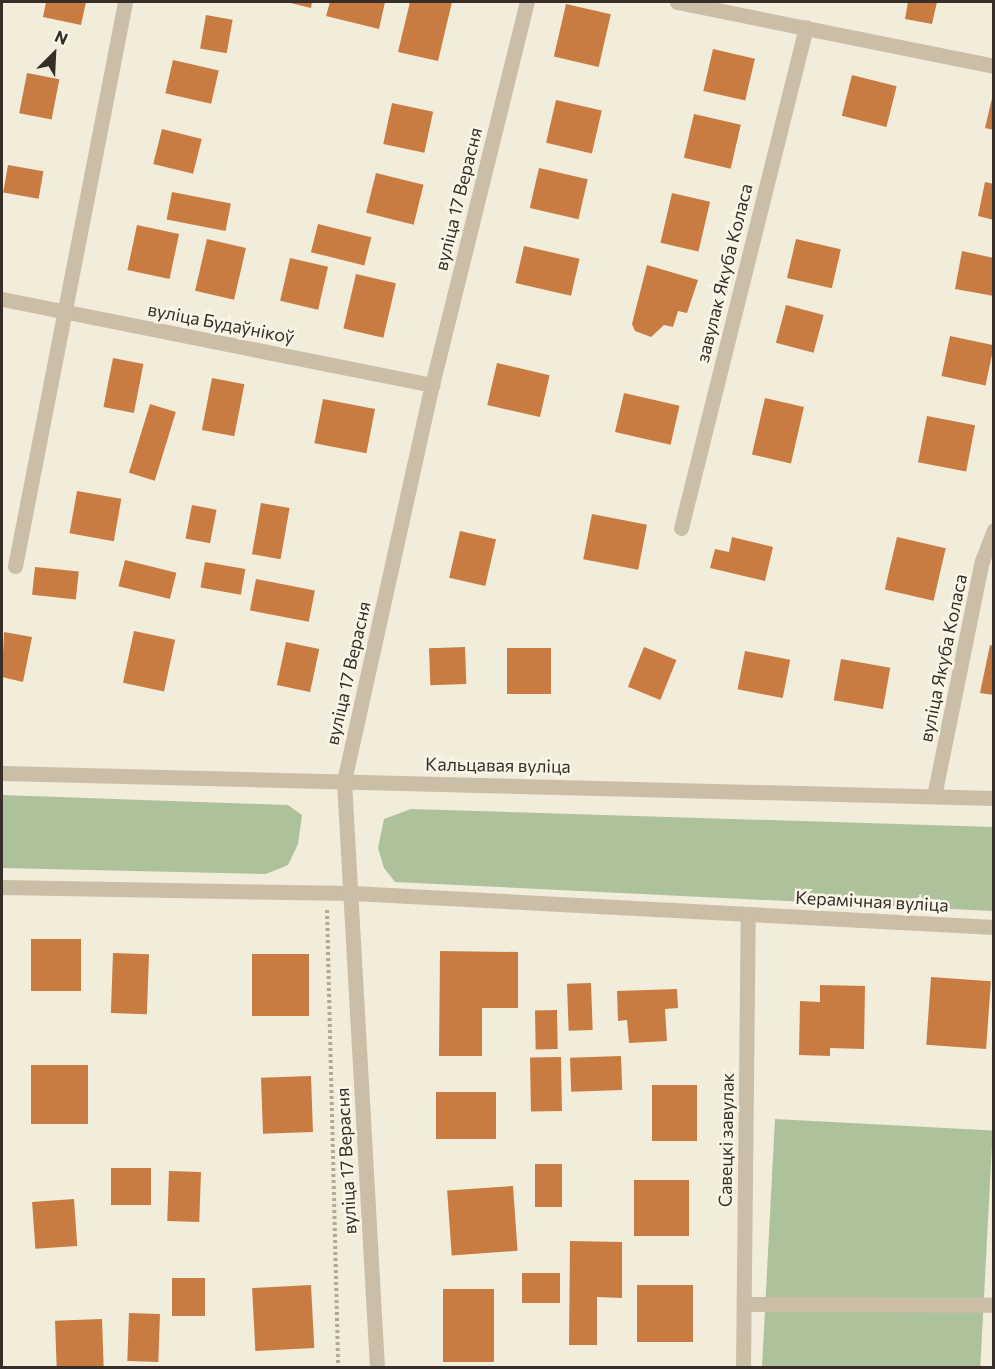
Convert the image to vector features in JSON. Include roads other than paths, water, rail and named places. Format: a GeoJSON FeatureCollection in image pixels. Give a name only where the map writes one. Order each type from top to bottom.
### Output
{"type":"FeatureCollection","features":[{"type":"Feature","properties":{"kind":"street"},"geometry":{"type":"LineString","coordinates":[[15,566],[125,2]]}},
{"type":"Feature","properties":{"kind":"street","name":"вуліца 17 Верасня"},"geometry":{"type":"LineString","coordinates":[[376,1368],[352,893],[344,781],[432,385],[527,2]]}},
{"type":"Feature","properties":{"kind":"street"},"geometry":{"type":"LineString","coordinates":[[677,2],[993,66]]}},
{"type":"Feature","properties":{"kind":"street","name":"завулак Якуба Коласа"},"geometry":{"type":"LineString","coordinates":[[681,528],[806,27]]}},
{"type":"Feature","properties":{"kind":"street","name":"вуліца Будаўнікоў"},"geometry":{"type":"LineString","coordinates":[[2,299],[432,385]]}},
{"type":"Feature","properties":{"kind":"street","name":"вуліца Якуба Коласа"},"geometry":{"type":"LineString","coordinates":[[934,796],[982,561],[993,530]]}},
{"type":"Feature","properties":{"kind":"street","name":"Кальцавая вуліца"},"geometry":{"type":"LineString","coordinates":[[2,773],[993,798]]}},
{"type":"Feature","properties":{"kind":"street","name":"Керамічная вуліца"},"geometry":{"type":"LineString","coordinates":[[2,887],[352,893],[993,927]]}},
{"type":"Feature","properties":{"kind":"street","name":"Савецкі завулак"},"geometry":{"type":"LineString","coordinates":[[743,1368],[748,914]]}},
{"type":"Feature","properties":{"kind":"street"},"geometry":{"type":"LineString","coordinates":[[744,1304],[993,1305]]}}]}
